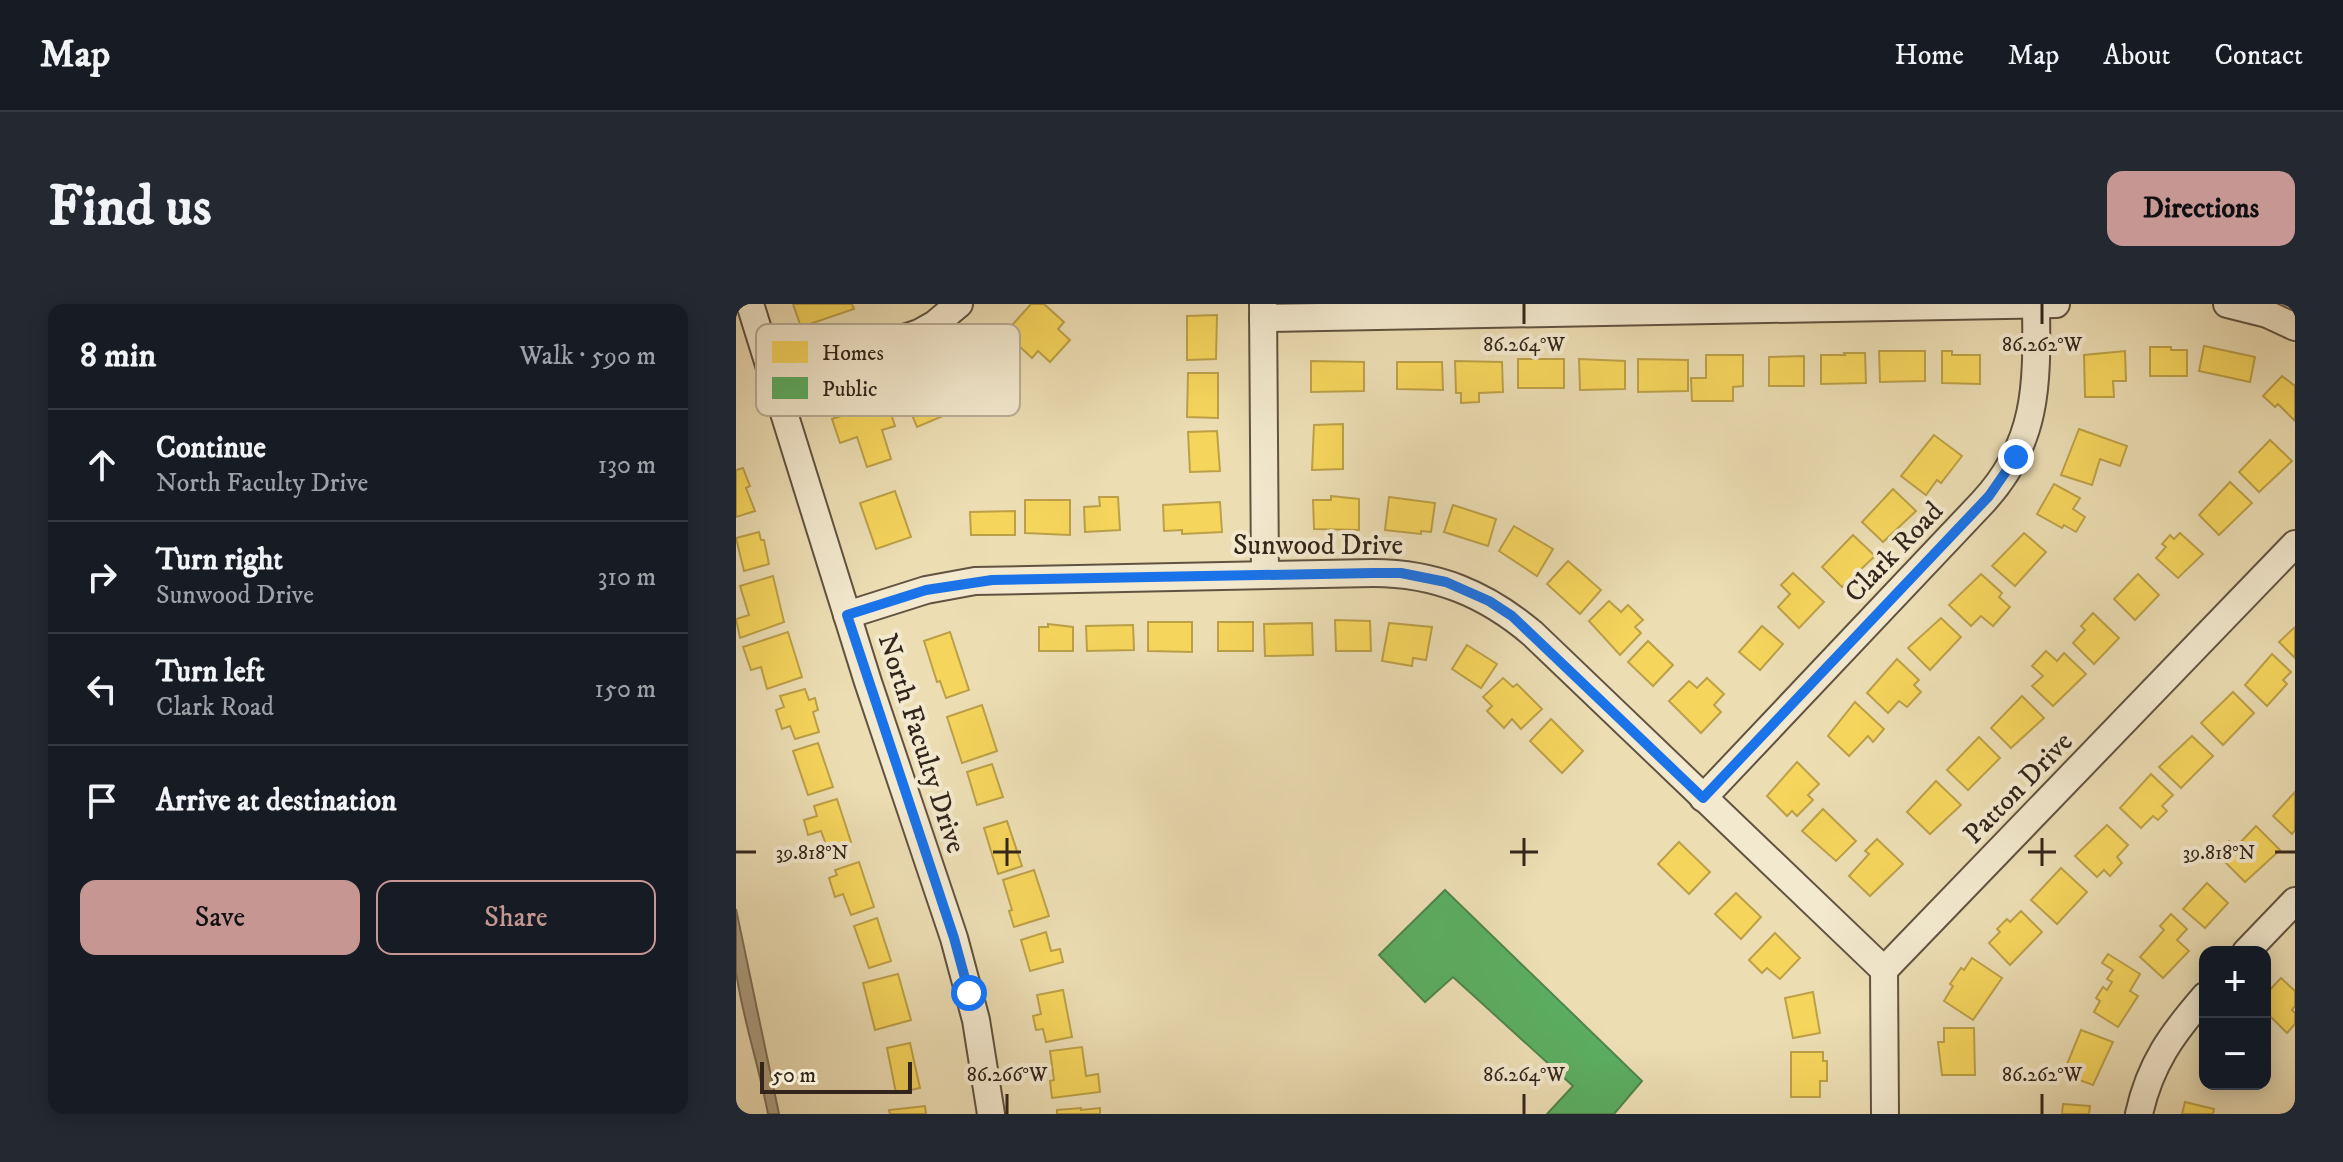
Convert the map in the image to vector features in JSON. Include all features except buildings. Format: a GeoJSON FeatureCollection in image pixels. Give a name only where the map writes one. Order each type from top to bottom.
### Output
{"type":"FeatureCollection","features":[{"type":"Feature","properties":{"kind":"street","name":"North Faculty Drive"},"geometry":{"type":"LineString","coordinates":[[750,304],[756,324]]}},
{"type":"Feature","properties":{"kind":"street"},"geometry":{"type":"LineString","coordinates":[[935,324],[959,304]]}},
{"type":"Feature","properties":{"kind":"street","name":"Clark Road"},"geometry":{"type":"LineString","coordinates":[[1703,798],[1989,496],[2006,474],[2024,439],[2034,401],[2037,373],[2036,304]]}},
{"type":"Feature","properties":{"kind":"street"},"geometry":{"type":"LineString","coordinates":[[1265,575],[1263,311],[2056,304]]}},
{"type":"Feature","properties":{"kind":"street"},"geometry":{"type":"LineString","coordinates":[[2227,304],[2267,314],[2295,327]]}},
{"type":"Feature","properties":{"kind":"street","name":"North Faculty Drive"},"geometry":{"type":"LineString","coordinates":[[784,416],[962,965],[976,1020],[991,1114]]}},
{"type":"Feature","properties":{"kind":"street","name":"Patton Drive"},"geometry":{"type":"LineString","coordinates":[[1884,970],[2295,544]]}},
{"type":"Feature","properties":{"kind":"street","name":"Sunwood Drive"},"geometry":{"type":"LineString","coordinates":[[847,615],[926,590],[975,581],[1401,573],[1446,582],[1489,601],[1533,634],[1884,970]]}},
{"type":"Feature","properties":{"kind":"street"},"geometry":{"type":"LineString","coordinates":[[2252,946],[2295,901]]}},
{"type":"Feature","properties":{"kind":"street"},"geometry":{"type":"LineString","coordinates":[[1884,970],[1885,1114]]}},
{"type":"Feature","properties":{"kind":"street"},"geometry":{"type":"LineString","coordinates":[[2139,1114],[2160,1054],[2175,1030],[2199,1003]]}},
{"type":"Feature","properties":{"kind":"shaded area"},"geometry":{"type":"Polygon","coordinates":[[[736,909],[779,1114],[768,1114],[743,1008],[736,972],[736,909]]]}},
{"type":"Feature","properties":{"kind":"route"},"geometry":{"type":"LineString","coordinates":[[969,993],[954,938],[847,615],[926,590],[992,580],[1373,573],[1401,573],[1428,578],[1464,588],[1512,616],[1703,798],[1989,496],[2016,457]]}}]}
